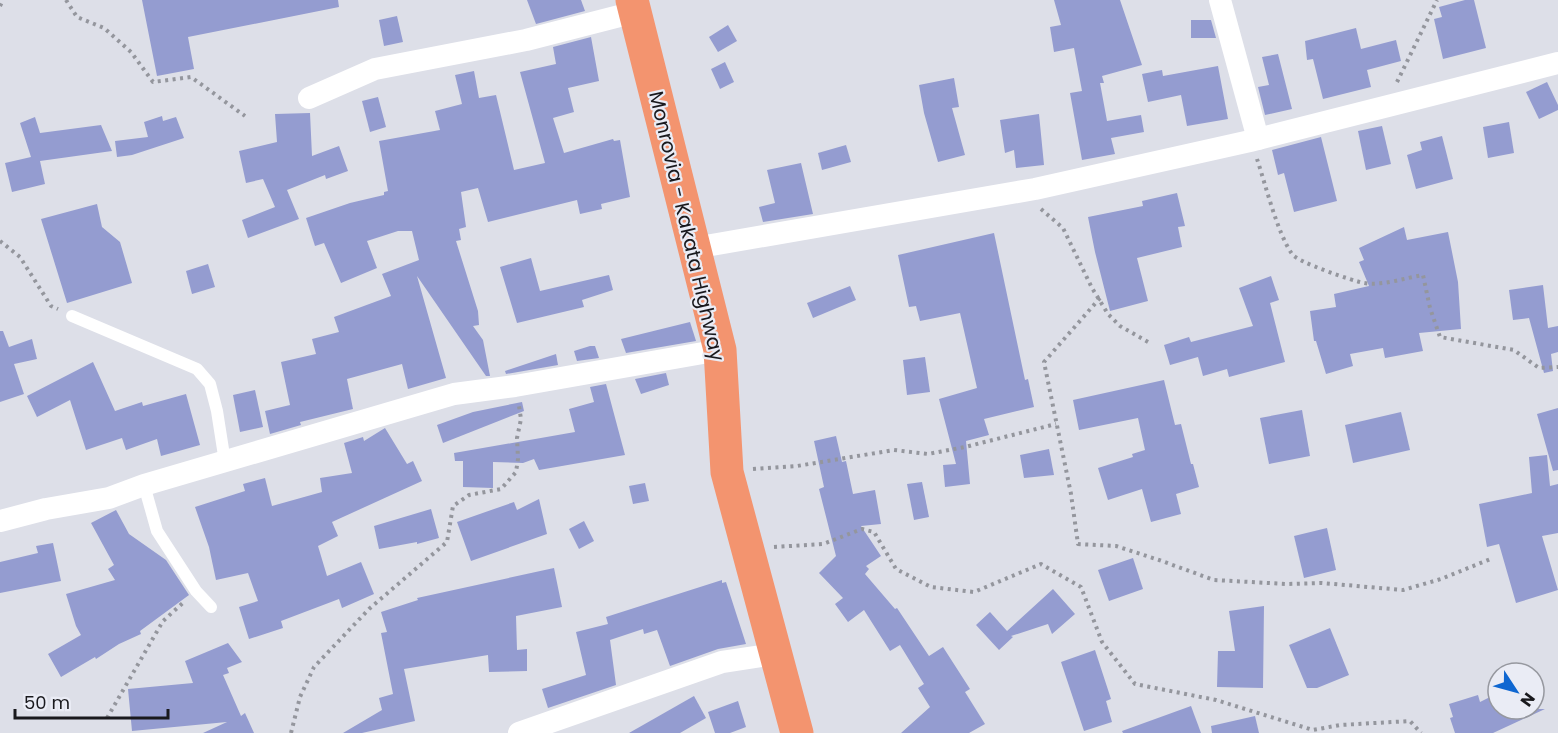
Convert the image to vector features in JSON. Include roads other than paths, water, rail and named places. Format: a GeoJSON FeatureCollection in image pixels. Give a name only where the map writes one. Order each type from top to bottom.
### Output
{"type":"FeatureCollection","features":[{"type":"Feature","properties":{"kind":"highway","name":"Monrovia - Kakata Highway"},"geometry":{"type":"LineString","coordinates":[[634,6],[720,350],[727,472],[797,733]]}},
{"type":"Feature","properties":{"kind":"street"},"geometry":{"type":"LineString","coordinates":[[1220,0],[1254,140]]}},
{"type":"Feature","properties":{"kind":"street"},"geometry":{"type":"LineString","coordinates":[[309,98],[375,69],[526,40],[634,6]]}},
{"type":"Feature","properties":{"kind":"street"},"geometry":{"type":"LineString","coordinates":[[694,248],[1035,189],[1254,140],[1558,63]]}},
{"type":"Feature","properties":{"kind":"street"},"geometry":{"type":"LineString","coordinates":[[0,521],[46,509],[109,498],[144,485],[454,394],[515,386],[720,350]]}},
{"type":"Feature","properties":{"kind":"street"},"geometry":{"type":"LineString","coordinates":[[519,733],[723,662],[775,654]]}},
{"type":"Feature","properties":{"kind":"lane"},"geometry":{"type":"LineString","coordinates":[[72,316],[197,369],[210,384],[225,462]]}},
{"type":"Feature","properties":{"kind":"lane"},"geometry":{"type":"LineString","coordinates":[[144,485],[157,531],[196,591],[211,607]]}}]}
